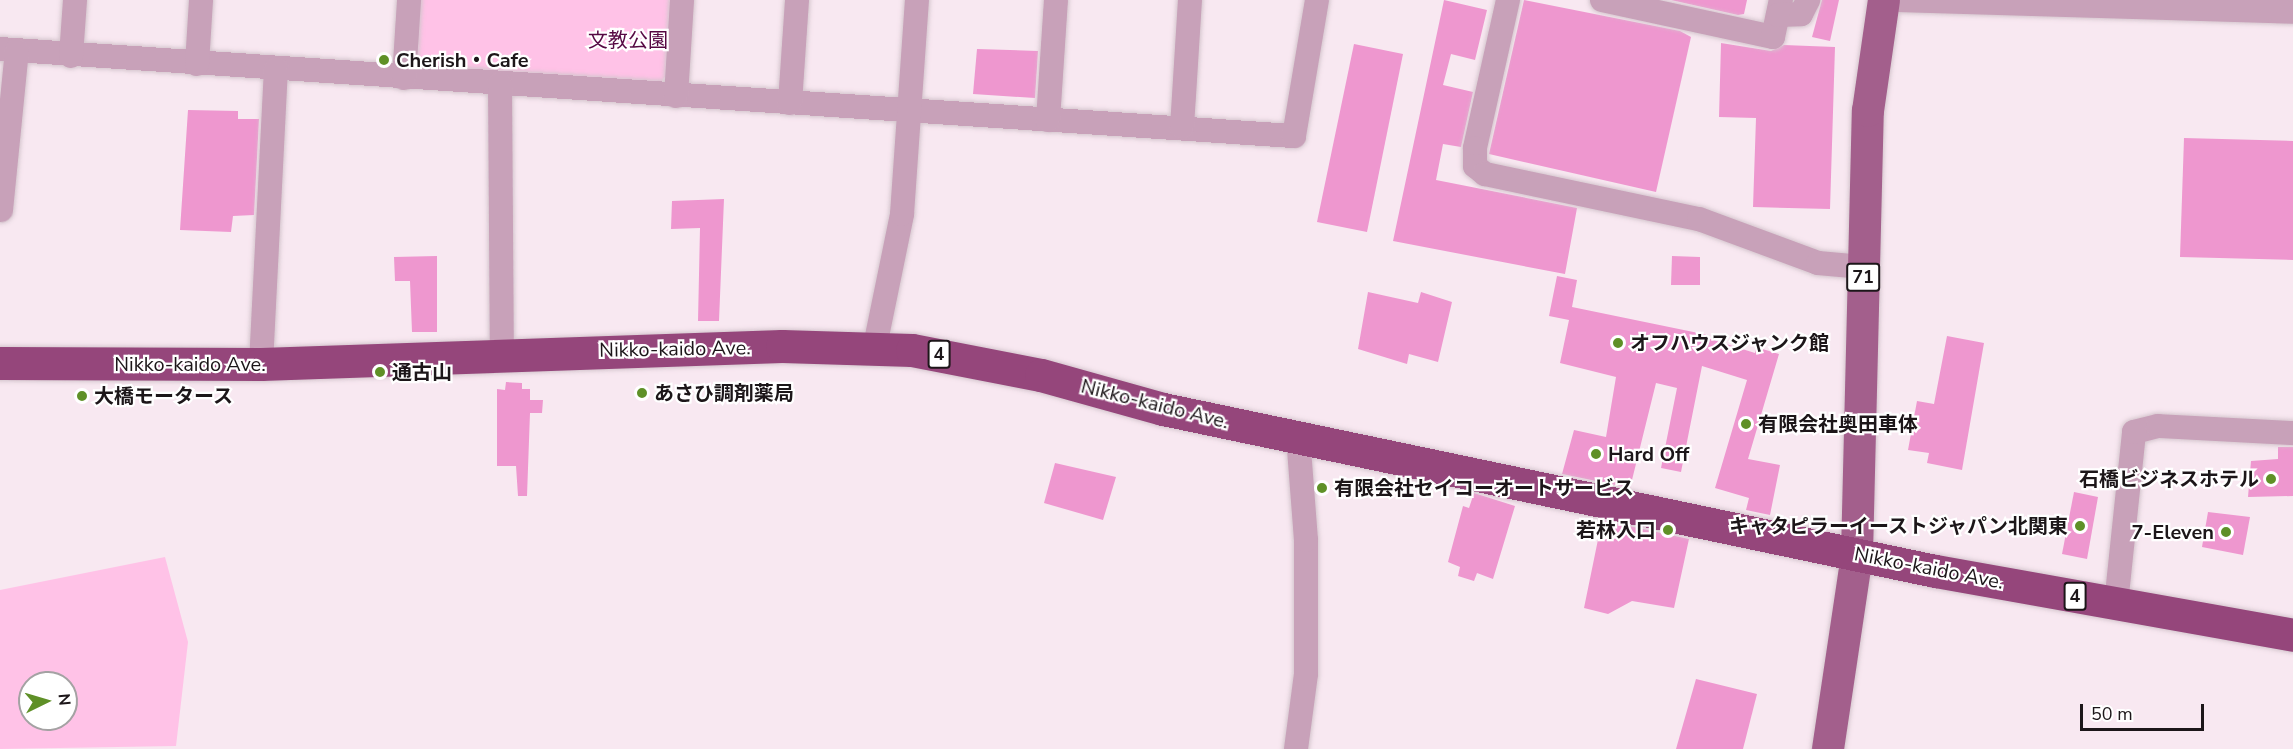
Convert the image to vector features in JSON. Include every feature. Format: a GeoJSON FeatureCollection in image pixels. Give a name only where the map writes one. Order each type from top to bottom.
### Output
{"type":"FeatureCollection","features":[{"type":"Feature","properties":{"kind":"highway","name":"Nikko-kaido Ave."},"geometry":{"type":"LineString","coordinates":[[0,363],[261,364],[502,353],[875,346],[944,355],[1041,375],[1163,409],[1857,554],[2116,604],[2293,635]]}},
{"type":"Feature","properties":{"kind":"main road","name":"71"},"geometry":{"type":"LineString","coordinates":[[1828,749],[1857,554],[1868,111],[1884,0]]}},
{"type":"Feature","properties":{"kind":"street"},"geometry":{"type":"LineString","coordinates":[[71,56],[75,0]]}},
{"type":"Feature","properties":{"kind":"street"},"geometry":{"type":"LineString","coordinates":[[197,64],[201,0]]}},
{"type":"Feature","properties":{"kind":"street"},"geometry":{"type":"LineString","coordinates":[[404,78],[409,0]]}},
{"type":"Feature","properties":{"kind":"street"},"geometry":{"type":"LineString","coordinates":[[676,96],[682,0]]}},
{"type":"Feature","properties":{"kind":"street"},"geometry":{"type":"LineString","coordinates":[[790,103],[797,0]]}},
{"type":"Feature","properties":{"kind":"street"},"geometry":{"type":"LineString","coordinates":[[875,346],[902,214],[917,0]]}},
{"type":"Feature","properties":{"kind":"street"},"geometry":{"type":"LineString","coordinates":[[1048,120],[1056,0]]}},
{"type":"Feature","properties":{"kind":"street"},"geometry":{"type":"LineString","coordinates":[[1182,127],[1190,0]]}},
{"type":"Feature","properties":{"kind":"street"},"geometry":{"type":"LineString","coordinates":[[1,210],[9,50],[71,56],[1294,136],[1317,0]]}},
{"type":"Feature","properties":{"kind":"street"},"geometry":{"type":"LineString","coordinates":[[1508,0],[1475,148],[1475,166],[1485,174],[1699,219],[1818,263],[1863,267]]}},
{"type":"Feature","properties":{"kind":"street"},"geometry":{"type":"LineString","coordinates":[[1602,0],[1773,37],[1780,8],[1801,14],[1808,0]]}},
{"type":"Feature","properties":{"kind":"street"},"geometry":{"type":"LineString","coordinates":[[1897,0],[2293,12]]}},
{"type":"Feature","properties":{"kind":"street"},"geometry":{"type":"LineString","coordinates":[[261,364],[276,69]]}},
{"type":"Feature","properties":{"kind":"street"},"geometry":{"type":"LineString","coordinates":[[500,84],[502,353]]}},
{"type":"Feature","properties":{"kind":"street"},"geometry":{"type":"LineString","coordinates":[[2116,604],[2134,432],[2158,426],[2293,433]]}},
{"type":"Feature","properties":{"kind":"street"},"geometry":{"type":"LineString","coordinates":[[1296,749],[1306,674],[1306,540],[1298,437]]}},
{"type":"Feature","properties":{"kind":"green space","name":"文教公園"},"geometry":{"type":"Polygon","coordinates":[[[419,0],[673,0],[667,74],[661,82],[423,67],[416,57],[419,0]]]}},
{"type":"Feature","properties":{"kind":"green space"},"geometry":{"type":"Polygon","coordinates":[[[165,557],[188,642],[176,746],[0,749],[0,590],[165,557]]]}},
{"type":"Feature","properties":{"kind":"building"},"geometry":{"type":"Polygon","coordinates":[[[1444,0],[1487,10],[1475,60],[1451,54],[1443,85],[1473,92],[1461,147],[1443,144],[1436,180],[1577,208],[1565,274],[1393,241],[1444,0]]]}},
{"type":"Feature","properties":{"kind":"building"},"geometry":{"type":"Polygon","coordinates":[[[1524,0],[1680,31],[1691,37],[1656,192],[1489,154],[1524,0]]]}},
{"type":"Feature","properties":{"kind":"building"},"geometry":{"type":"Polygon","coordinates":[[[1671,0],[1747,0],[1744,14],[1738,15],[1671,0]]]}},
{"type":"Feature","properties":{"kind":"building"},"geometry":{"type":"Polygon","coordinates":[[[1822,0],[1839,0],[1830,41],[1812,37],[1822,0]]]}},
{"type":"Feature","properties":{"kind":"building"},"geometry":{"type":"Polygon","coordinates":[[[1721,43],[1771,51],[1784,45],[1835,47],[1830,209],[1753,207],[1756,118],[1719,117],[1721,43]]]}},
{"type":"Feature","properties":{"kind":"building"},"geometry":{"type":"Polygon","coordinates":[[[1354,44],[1403,54],[1367,232],[1317,222],[1354,44]]]}},
{"type":"Feature","properties":{"kind":"building"},"geometry":{"type":"Polygon","coordinates":[[[977,49],[1038,51],[1035,98],[973,94],[977,49]]]}},
{"type":"Feature","properties":{"kind":"building"},"geometry":{"type":"Polygon","coordinates":[[[188,110],[238,111],[238,119],[259,119],[254,215],[233,216],[231,232],[180,230],[188,110]]]}},
{"type":"Feature","properties":{"kind":"building"},"geometry":{"type":"Polygon","coordinates":[[[2184,138],[2293,141],[2293,260],[2180,257],[2184,138]]]}},
{"type":"Feature","properties":{"kind":"building"},"geometry":{"type":"Polygon","coordinates":[[[724,199],[719,321],[698,321],[700,228],[671,229],[672,201],[724,199]]]}},
{"type":"Feature","properties":{"kind":"building"},"geometry":{"type":"Polygon","coordinates":[[[437,256],[437,332],[412,332],[410,281],[395,281],[394,257],[437,256]]]}},
{"type":"Feature","properties":{"kind":"building"},"geometry":{"type":"Polygon","coordinates":[[[1672,256],[1700,257],[1700,285],[1671,285],[1672,256]]]}},
{"type":"Feature","properties":{"kind":"building"},"geometry":{"type":"Polygon","coordinates":[[[1557,276],[1577,280],[1572,307],[1708,335],[1707,338],[1755,353],[1756,347],[1779,354],[1748,459],[1780,465],[1770,515],[1746,510],[1749,498],[1715,488],[1747,380],[1702,366],[1681,472],[1661,468],[1677,388],[1656,383],[1630,488],[1562,474],[1574,430],[1606,437],[1616,377],[1560,363],[1569,320],[1549,316],[1557,276]]]}},
{"type":"Feature","properties":{"kind":"building"},"geometry":{"type":"Polygon","coordinates":[[[1368,292],[1418,303],[1421,292],[1452,302],[1438,362],[1409,354],[1407,364],[1358,349],[1368,292]]]}},
{"type":"Feature","properties":{"kind":"building"},"geometry":{"type":"Polygon","coordinates":[[[1947,336],[1984,343],[1962,470],[1927,463],[1929,453],[1908,450],[1917,401],[1934,404],[1947,336]]]}},
{"type":"Feature","properties":{"kind":"building"},"geometry":{"type":"Polygon","coordinates":[[[506,382],[522,383],[522,389],[530,389],[530,400],[543,400],[542,413],[530,413],[527,496],[518,496],[516,466],[497,466],[497,389],[505,390],[506,382]]]}},
{"type":"Feature","properties":{"kind":"building","name":"石橋ビジネスホテル"},"geometry":{"type":"Polygon","coordinates":[[[2278,447],[2293,447],[2293,496],[2248,497],[2251,461],[2278,459],[2278,447]]]}},
{"type":"Feature","properties":{"kind":"building"},"geometry":{"type":"Polygon","coordinates":[[[1055,463],[1116,477],[1103,520],[1044,503],[1055,463]]]}},
{"type":"Feature","properties":{"kind":"building"},"geometry":{"type":"Polygon","coordinates":[[[2074,492],[2098,497],[2087,559],[2062,554],[2074,492]]]}},
{"type":"Feature","properties":{"kind":"building"},"geometry":{"type":"Polygon","coordinates":[[[1474,493],[1515,506],[1493,579],[1477,573],[1474,581],[1458,576],[1460,567],[1448,562],[1463,506],[1469,508],[1474,493]]]}},
{"type":"Feature","properties":{"kind":"building","name":"7-Eleven"},"geometry":{"type":"Polygon","coordinates":[[[2208,512],[2250,517],[2243,555],[2202,547],[2208,512]]]}},
{"type":"Feature","properties":{"kind":"building"},"geometry":{"type":"Polygon","coordinates":[[[1602,520],[1689,539],[1674,608],[1632,601],[1608,614],[1584,608],[1602,520]]]}},
{"type":"Feature","properties":{"kind":"building"},"geometry":{"type":"Polygon","coordinates":[[[1696,679],[1757,694],[1743,749],[1676,749],[1696,679]]]}},
{"type":"Feature","properties":{"kind":"place","name":"Cherish・Cafe"},"geometry":{"type":"Point","coordinates":[384,60]}},
{"type":"Feature","properties":{"kind":"place","name":"オフハウスジャンク館"},"geometry":{"type":"Point","coordinates":[1618,343]}},
{"type":"Feature","properties":{"kind":"place","name":"通古山"},"geometry":{"type":"Point","coordinates":[380,372]}},
{"type":"Feature","properties":{"kind":"place","name":"あさひ調剤薬局"},"geometry":{"type":"Point","coordinates":[642,393]}},
{"type":"Feature","properties":{"kind":"place","name":"大橋モータース"},"geometry":{"type":"Point","coordinates":[82,396]}},
{"type":"Feature","properties":{"kind":"place","name":"有限会社奥田車体"},"geometry":{"type":"Point","coordinates":[1746,424]}},
{"type":"Feature","properties":{"kind":"place","name":"Hard Off"},"geometry":{"type":"Point","coordinates":[1596,454]}},
{"type":"Feature","properties":{"kind":"place","name":"石橋ビジネスホテル"},"geometry":{"type":"Point","coordinates":[2271,479]}},
{"type":"Feature","properties":{"kind":"place","name":"有限会社セイコーオートサービス"},"geometry":{"type":"Point","coordinates":[1322,488]}},
{"type":"Feature","properties":{"kind":"place","name":"キャタピラーイーストジャパン北関東"},"geometry":{"type":"Point","coordinates":[2080,526]}},
{"type":"Feature","properties":{"kind":"place","name":"若林入口"},"geometry":{"type":"Point","coordinates":[1668,530]}},
{"type":"Feature","properties":{"kind":"place","name":"7-Eleven"},"geometry":{"type":"Point","coordinates":[2226,532]}}]}
